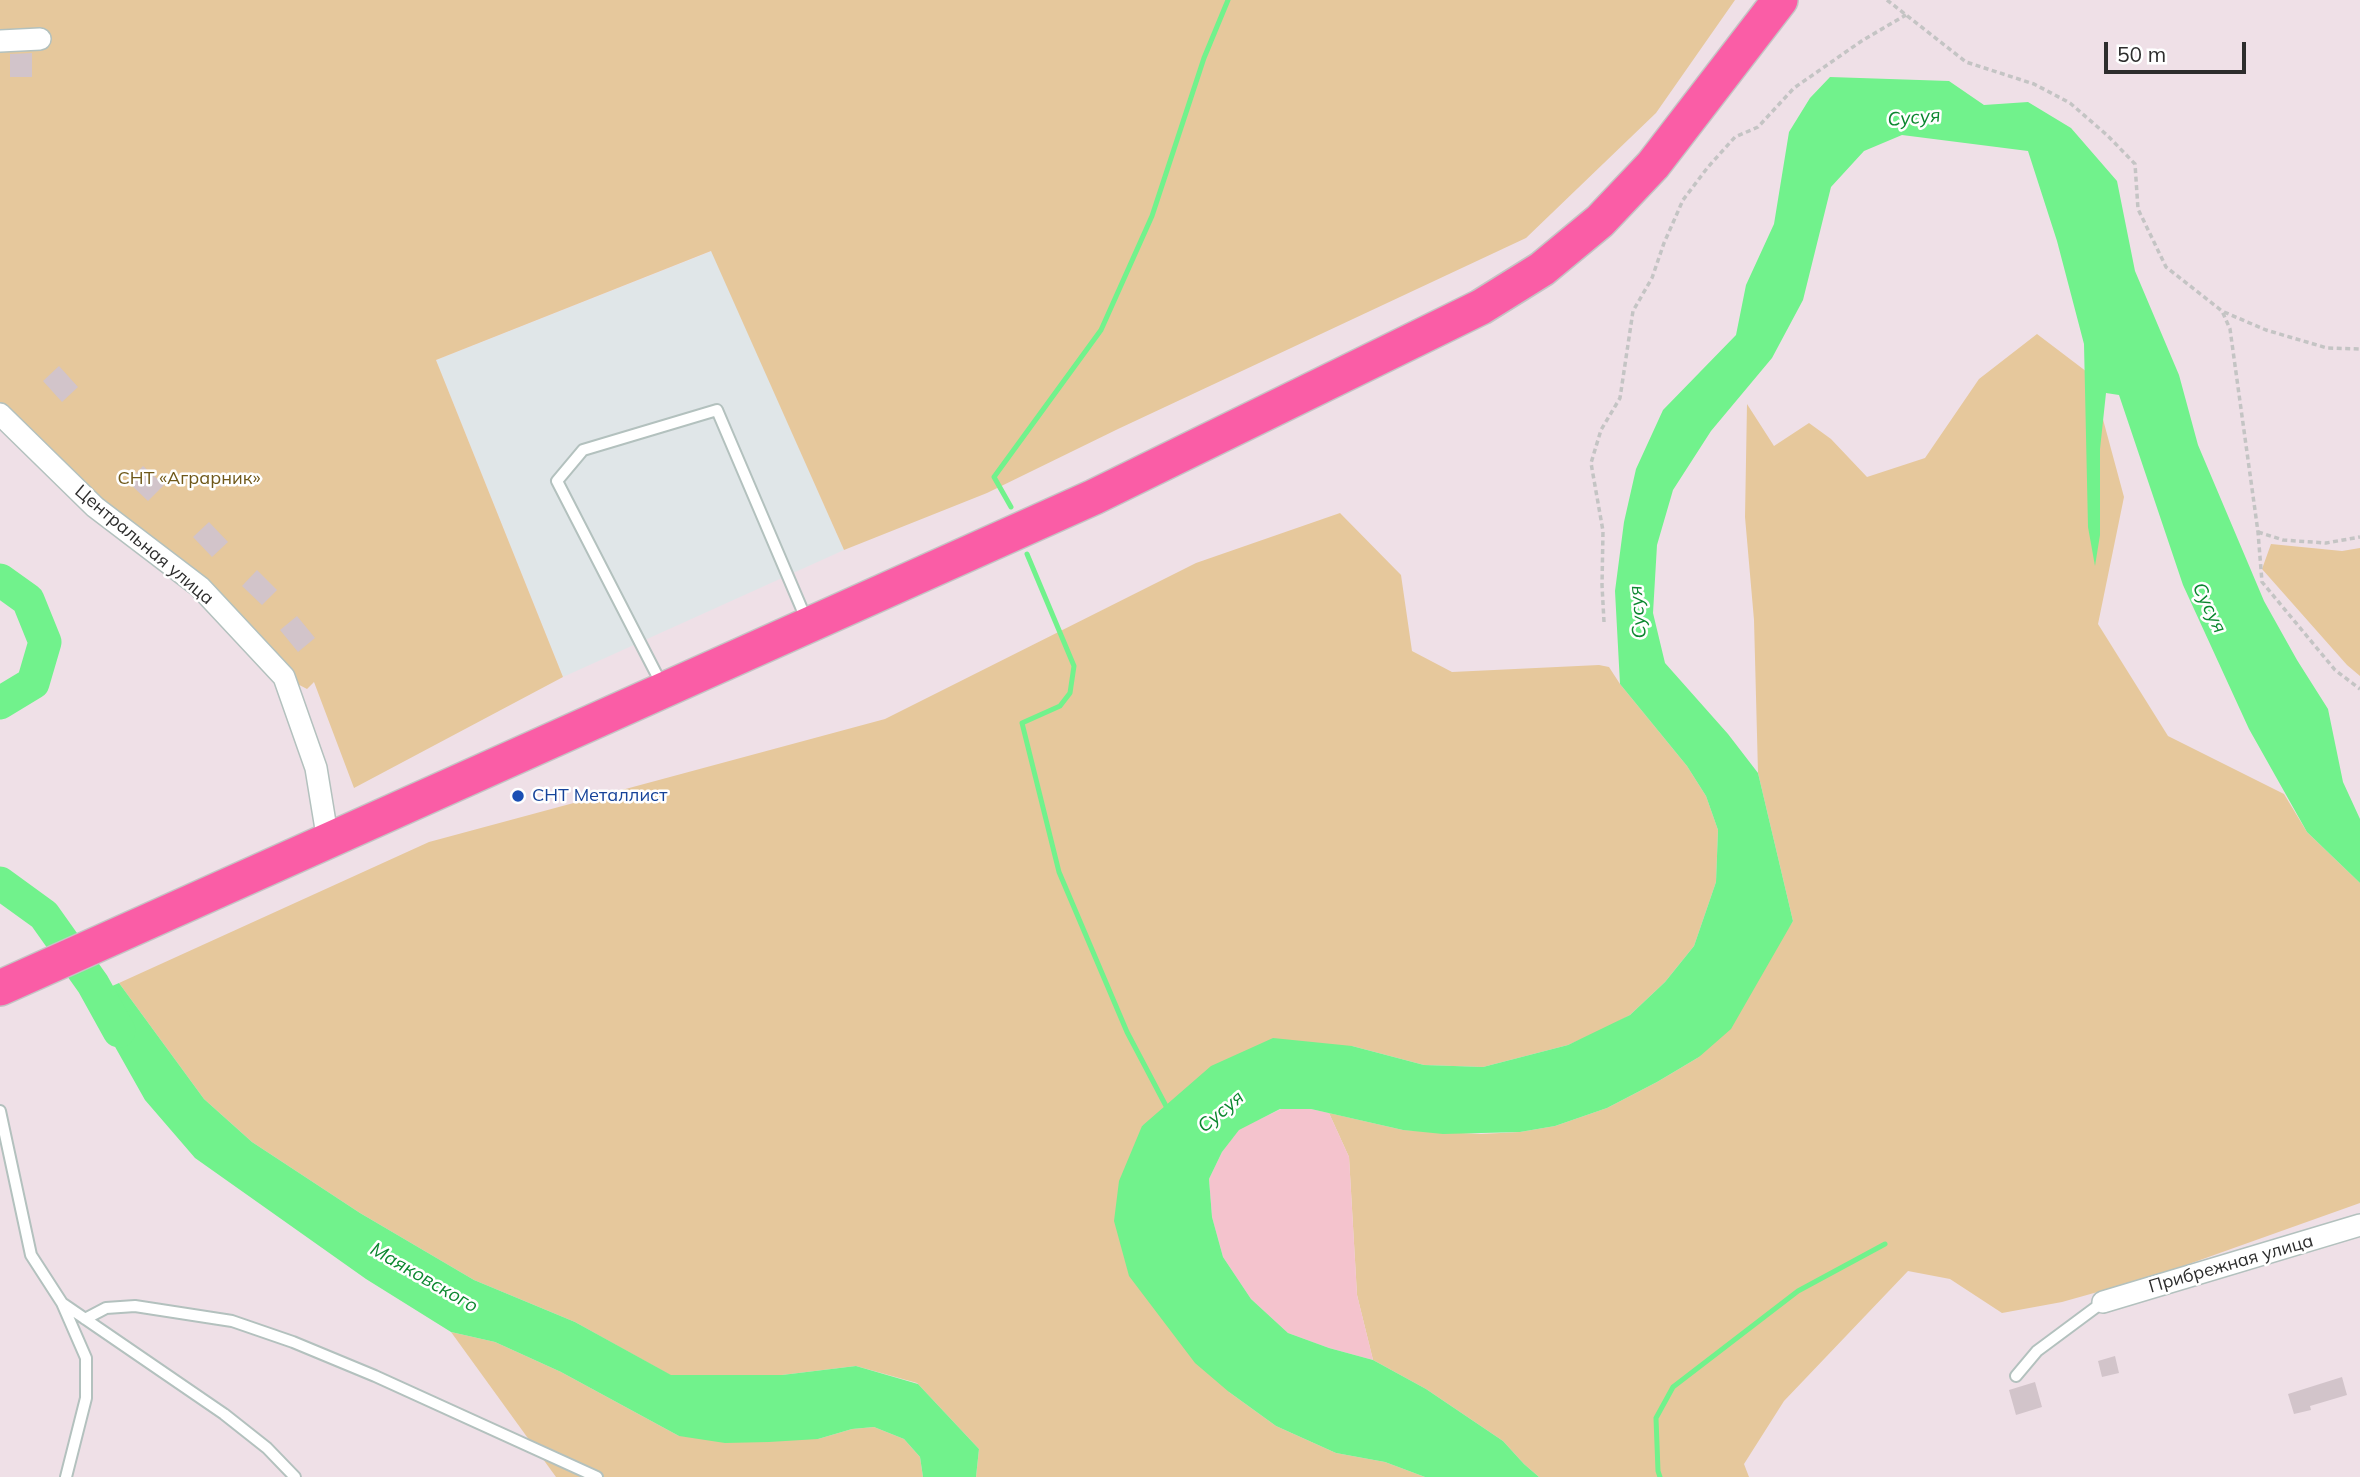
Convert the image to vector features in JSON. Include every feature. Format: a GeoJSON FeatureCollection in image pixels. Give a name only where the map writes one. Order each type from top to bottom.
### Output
{"type":"FeatureCollection","features":[{"type":"Feature","properties":{"kind":"highway"},"geometry":{"type":"LineString","coordinates":[[2,987],[1094,497],[1482,307],[1542,269],[1600,221],[1653,165],[1780,0]]}},
{"type":"Feature","properties":{"kind":"street"},"geometry":{"type":"LineString","coordinates":[[0,41],[40,39]]}},
{"type":"Feature","properties":{"kind":"street","name":"Центральная улица"},"geometry":{"type":"LineString","coordinates":[[0,414],[94,507],[200,587],[284,677],[316,768],[328,841]]}},
{"type":"Feature","properties":{"kind":"street","name":"Прибрежная улица"},"geometry":{"type":"LineString","coordinates":[[2103,1302],[2360,1226]]}},
{"type":"Feature","properties":{"kind":"lane"},"geometry":{"type":"LineString","coordinates":[[664,690],[557,481],[583,450],[718,410],[808,625]]}},
{"type":"Feature","properties":{"kind":"lane"},"geometry":{"type":"LineString","coordinates":[[0,1111],[31,1255],[62,1303],[86,1358],[86,1398],[66,1477]]}},
{"type":"Feature","properties":{"kind":"lane"},"geometry":{"type":"LineString","coordinates":[[2017,1376],[2037,1351],[2103,1302]]}},
{"type":"Feature","properties":{"kind":"lane"},"geometry":{"type":"LineString","coordinates":[[62,1303],[224,1414],[267,1448],[295,1477]]}},
{"type":"Feature","properties":{"kind":"lane"},"geometry":{"type":"LineString","coordinates":[[85,1319],[106,1308],[135,1306],[232,1321],[293,1342],[375,1376],[597,1477]]}},
{"type":"Feature","properties":{"kind":"path"},"geometry":{"type":"LineString","coordinates":[[1887,0],[1966,62],[2034,84],[2070,103],[2108,136],[2135,164],[2138,209],[2166,267],[2222,312],[2266,330],[2327,348],[2360,349]]}},
{"type":"Feature","properties":{"kind":"path"},"geometry":{"type":"LineString","coordinates":[[1604,622],[1603,531],[1591,463],[1601,430],[1620,398],[1633,311],[1652,278],[1683,200],[1707,167],[1735,137],[1758,127],[1794,88],[1863,40],[1906,15]]}},
{"type":"Feature","properties":{"kind":"path"},"geometry":{"type":"LineString","coordinates":[[2222,312],[2230,329],[2258,532],[2262,582],[2335,670],[2360,689]]}},
{"type":"Feature","properties":{"kind":"path"},"geometry":{"type":"LineString","coordinates":[[2258,532],[2283,540],[2326,543],[2360,537]]}},
{"type":"Feature","properties":{"kind":"shaded area"},"geometry":{"type":"Polygon","coordinates":[[[712,251],[844,550],[563,677],[436,360],[712,251]]]}},
{"type":"Feature","properties":{"kind":"green space","name":"СНТ «Аграрник»"},"geometry":{"type":"Polygon","coordinates":[[[0,0],[1735,0],[1656,113],[1526,238],[987,493],[844,550],[711,251],[436,360],[563,677],[354,788],[314,682],[307,689],[284,677],[0,414],[0,0]]]}},
{"type":"Feature","properties":{"kind":"green space"},"geometry":{"type":"Polygon","coordinates":[[[2037,334],[2091,375],[2124,497],[2098,624],[2168,736],[2284,794],[2307,832],[2360,883],[2360,1203],[2158,1275],[2062,1302],[2002,1313],[1950,1279],[1908,1271],[1784,1401],[1744,1464],[1749,1477],[1539,1477],[1503,1441],[1426,1389],[1373,1360],[1357,1295],[1349,1157],[1329,1113],[1403,1130],[1481,1134],[1520,1132],[1555,1126],[1607,1108],[1699,1057],[1793,921],[1758,773],[1754,620],[1745,517],[1747,404],[1774,446],[1809,423],[1831,439],[1867,477],[1925,458],[1979,379],[2037,334]]]}},
{"type":"Feature","properties":{"kind":"green space"},"geometry":{"type":"Polygon","coordinates":[[[1340,513],[1401,575],[1412,651],[1452,672],[1599,665],[1609,667],[1687,766],[1706,796],[1718,830],[1716,882],[1694,946],[1665,982],[1630,1015],[1600,1031],[1568,1045],[1483,1067],[1424,1065],[1352,1046],[1142,1126],[1229,1392],[1276,1426],[1336,1453],[1385,1462],[1425,1477],[976,1477],[979,1449],[917,1383],[856,1366],[782,1375],[670,1375],[575,1322],[474,1280],[360,1213],[252,1142],[204,1099],[119,983],[429,842],[885,719],[1196,563],[1340,513]]]}},
{"type":"Feature","properties":{"kind":"green space"},"geometry":{"type":"Polygon","coordinates":[[[2271,544],[2342,551],[2360,548],[2360,676],[2347,665],[2262,569],[2271,544]]]}},
{"type":"Feature","properties":{"kind":"green space"},"geometry":{"type":"Polygon","coordinates":[[[451,1332],[495,1342],[561,1372],[679,1436],[818,1439],[852,1429],[874,1427],[904,1439],[920,1457],[923,1477],[556,1477],[451,1332]]]}},
{"type":"Feature","properties":{"kind":"sand"},"geometry":{"type":"Polygon","coordinates":[[[1281,1109],[1311,1109],[1329,1113],[1349,1157],[1357,1295],[1373,1360],[1288,1333],[1251,1299],[1223,1257],[1212,1217],[1209,1179],[1222,1152],[1239,1129],[1281,1109]]]}},
{"type":"Feature","properties":{"kind":"water","name":"Сусуя"},"geometry":{"type":"Polygon","coordinates":[[[1830,77],[1949,81],[1984,105],[2028,102],[2071,128],[2117,181],[2135,271],[2179,375],[2198,445],[2264,601],[2328,709],[2343,782],[2360,819],[2360,883],[2307,832],[2249,729],[2183,585],[2119,395],[2106,393],[2100,449],[2100,535],[2095,566],[2088,527],[2084,344],[2057,241],[2028,151],[1902,135],[1864,151],[1831,187],[1803,300],[1772,358],[1711,431],[1673,490],[1657,545],[1653,613],[1665,663],[1728,734],[1758,773],[1793,921],[1731,1029],[1699,1057],[1607,1108],[1555,1126],[1520,1132],[1443,1134],[1403,1130],[1311,1109],[1280,1109],[1239,1130],[1222,1152],[1209,1179],[1212,1217],[1223,1257],[1251,1299],[1288,1333],[1373,1360],[1426,1389],[1503,1441],[1539,1477],[1425,1477],[1385,1462],[1336,1453],[1276,1426],[1195,1363],[1129,1276],[1114,1221],[1119,1181],[1142,1126],[1211,1066],[1273,1038],[1352,1046],[1424,1065],[1483,1067],[1568,1045],[1630,1015],[1665,982],[1694,946],[1716,882],[1718,830],[1706,796],[1687,766],[1620,684],[1615,591],[1624,522],[1636,469],[1663,410],[1736,335],[1746,285],[1774,224],[1789,132],[1810,98],[1830,77]]]}},
{"type":"Feature","properties":{"kind":"water"},"geometry":{"type":"Polygon","coordinates":[[[119,983],[204,1099],[252,1142],[360,1213],[474,1280],[575,1322],[671,1375],[782,1375],[856,1366],[918,1384],[979,1449],[976,1477],[923,1477],[920,1457],[904,1439],[874,1427],[852,1429],[818,1439],[769,1442],[725,1443],[679,1436],[561,1372],[495,1342],[451,1332],[366,1279],[195,1158],[145,1100],[87,997],[119,983]]]}},
{"type":"Feature","properties":{"kind":"building"},"geometry":{"type":"Polygon","coordinates":[[[32,53],[32,77],[10,77],[10,54],[32,53]]]}},
{"type":"Feature","properties":{"kind":"building"},"geometry":{"type":"Polygon","coordinates":[[[59,366],[78,387],[62,402],[43,381],[59,366]]]}},
{"type":"Feature","properties":{"kind":"building"},"geometry":{"type":"Polygon","coordinates":[[[143,466],[164,485],[148,501],[128,482],[143,466]]]}},
{"type":"Feature","properties":{"kind":"building"},"geometry":{"type":"Polygon","coordinates":[[[209,522],[228,542],[212,557],[193,537],[209,522]]]}},
{"type":"Feature","properties":{"kind":"building"},"geometry":{"type":"Polygon","coordinates":[[[257,570],[277,590],[262,605],[242,586],[257,570]]]}},
{"type":"Feature","properties":{"kind":"building"},"geometry":{"type":"Polygon","coordinates":[[[297,616],[315,638],[298,652],[280,630],[297,616]]]}},
{"type":"Feature","properties":{"kind":"building"},"geometry":{"type":"Polygon","coordinates":[[[2115,1356],[2119,1373],[2102,1377],[2098,1361],[2115,1356]]]}},
{"type":"Feature","properties":{"kind":"building"},"geometry":{"type":"Polygon","coordinates":[[[2342,1377],[2347,1395],[2310,1406],[2311,1410],[2294,1414],[2288,1394],[2342,1377]]]}},
{"type":"Feature","properties":{"kind":"building"},"geometry":{"type":"Polygon","coordinates":[[[2035,1382],[2042,1407],[2016,1415],[2009,1390],[2035,1382]]]}},
{"type":"Feature","properties":{"kind":"waterway"},"geometry":{"type":"LineString","coordinates":[[1011,507],[994,477],[1101,330],[1152,216],[1204,58],[1228,0]]}},
{"type":"Feature","properties":{"kind":"waterway"},"geometry":{"type":"LineString","coordinates":[[1027,554],[1074,666],[1070,693],[1060,706],[1022,723],[1059,872],[1127,1032],[1166,1106],[1170,1108]]}},
{"type":"Feature","properties":{"kind":"waterway","name":"Маяковского"},"geometry":{"type":"LineString","coordinates":[[0,580],[28,600],[45,642],[33,683],[0,703]]}},
{"type":"Feature","properties":{"kind":"waterway","name":"Маяковского"},"geometry":{"type":"LineString","coordinates":[[0,883],[44,915],[93,984],[119,1031]]}},
{"type":"Feature","properties":{"kind":"waterway"},"geometry":{"type":"LineString","coordinates":[[1660,1477],[1656,1418],[1673,1387],[1798,1291],[1885,1244]]}},
{"type":"Feature","properties":{"kind":"place","name":"СНТ Металлист"},"geometry":{"type":"Point","coordinates":[518,796]}}]}
